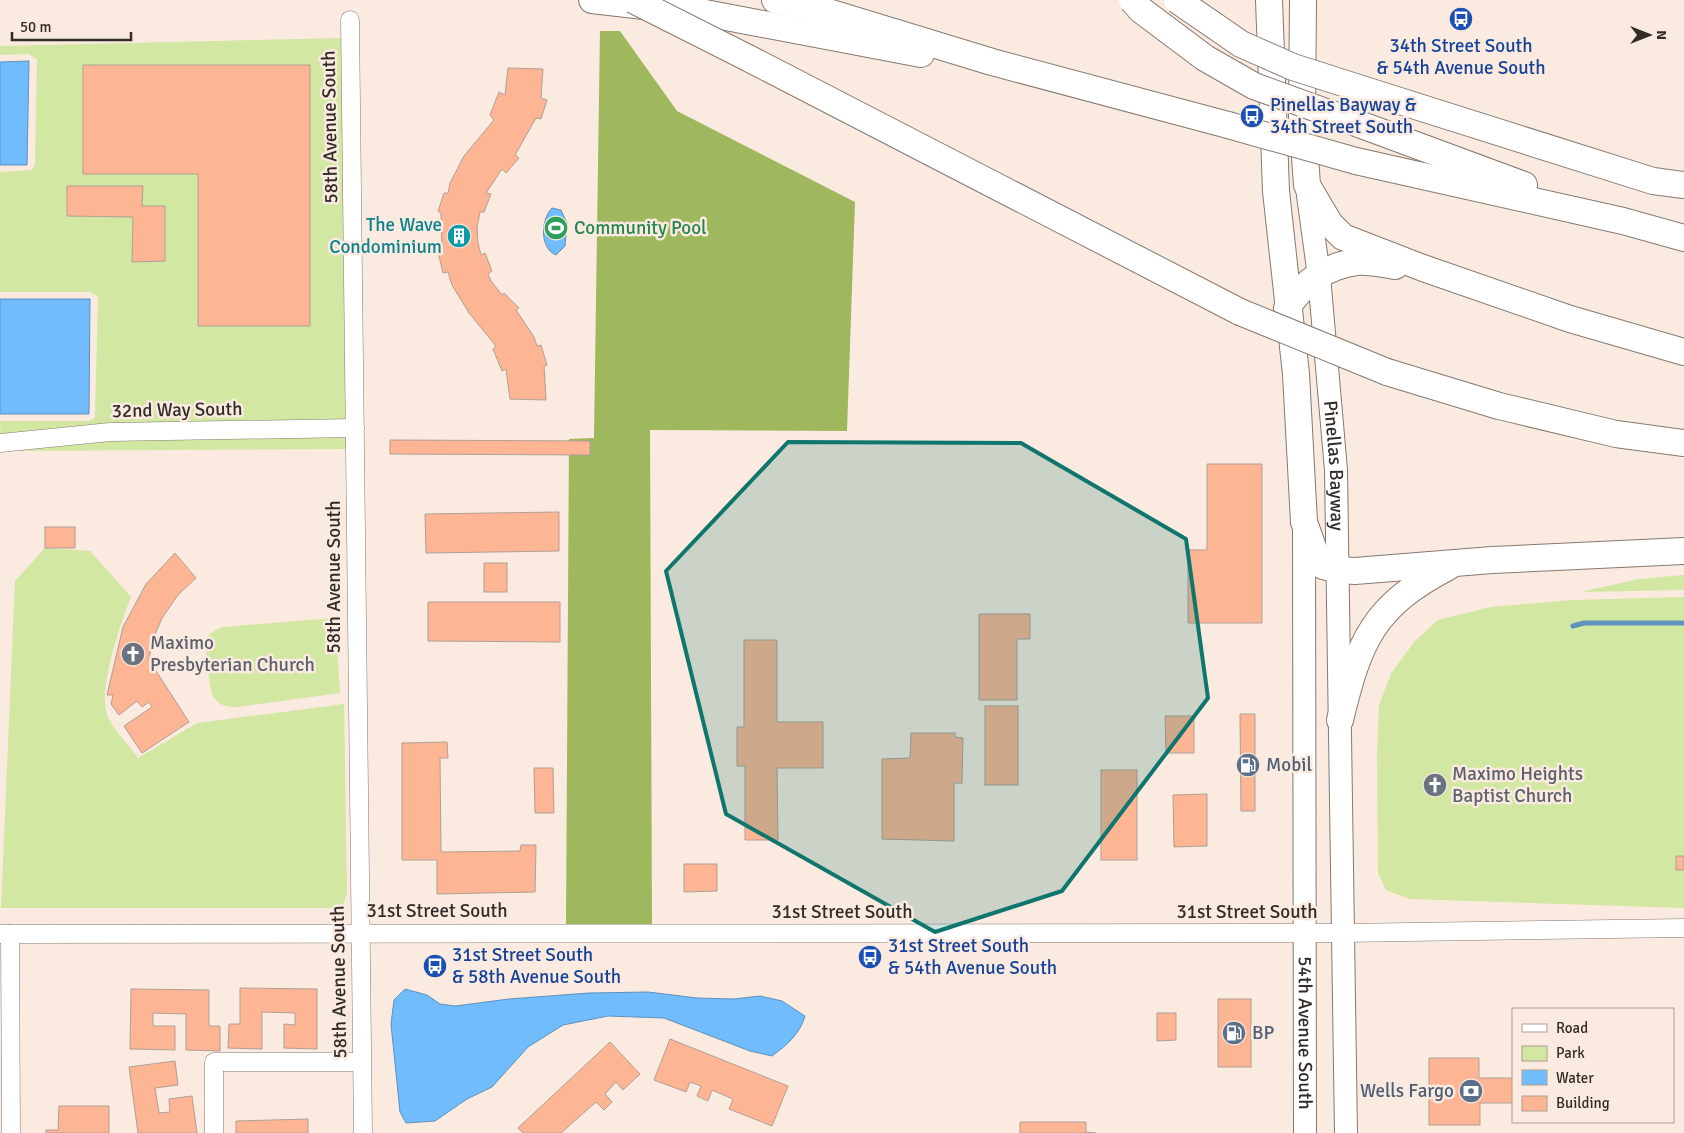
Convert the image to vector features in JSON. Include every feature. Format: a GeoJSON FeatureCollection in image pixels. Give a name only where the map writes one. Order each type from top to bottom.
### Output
{"type":"FeatureCollection","features":[{"type":"Feature","properties":{"kind":"highway"},"geometry":{"type":"LineString","coordinates":[[592,0],[705,13],[902,52],[992,62]]}},
{"type":"Feature","properties":{"kind":"highway"},"geometry":{"type":"LineString","coordinates":[[633,0],[1240,312],[1387,372],[1499,406],[1616,434],[1684,443]]}},
{"type":"Feature","properties":{"kind":"highway"},"geometry":{"type":"LineString","coordinates":[[775,0],[815,8],[992,62],[1356,160],[1684,238]]}},
{"type":"Feature","properties":{"kind":"highway"},"geometry":{"type":"LineString","coordinates":[[1132,0],[1141,10],[1205,58],[1254,86],[1623,222]]}},
{"type":"Feature","properties":{"kind":"highway"},"geometry":{"type":"LineString","coordinates":[[1177,0],[1241,44],[1294,67],[1653,181],[1684,185]]}},
{"type":"Feature","properties":{"kind":"highway","name":"Pinellas Bayway"},"geometry":{"type":"LineString","coordinates":[[1269,0],[1276,191],[1296,374],[1304,522]]}},
{"type":"Feature","properties":{"kind":"highway","name":"Pinellas Bayway"},"geometry":{"type":"LineString","coordinates":[[1304,0],[1302,116],[1307,185]]}},
{"type":"Feature","properties":{"kind":"highway"},"geometry":{"type":"LineString","coordinates":[[1307,185],[1330,224],[1343,237],[1423,268],[1570,319],[1684,352]]}},
{"type":"Feature","properties":{"kind":"highway"},"geometry":{"type":"LineString","coordinates":[[1288,308],[1304,285],[1336,267],[1358,262],[1423,268]]}},
{"type":"Feature","properties":{"kind":"highway"},"geometry":{"type":"LineString","coordinates":[[1304,522],[1314,550],[1323,566],[1338,570],[1684,551]]}},
{"type":"Feature","properties":{"kind":"highway"},"geometry":{"type":"LineString","coordinates":[[1340,720],[1349,683],[1372,627],[1393,604],[1418,582],[1458,563]]}},
{"type":"Feature","properties":{"kind":"main road","name":"Pinellas Bayway"},"geometry":{"type":"LineString","coordinates":[[1307,185],[1319,276],[1336,470],[1344,933]]}},
{"type":"Feature","properties":{"kind":"main road","name":"Pinellas Bayway"},"geometry":{"type":"LineString","coordinates":[[1304,522],[1304,933]]}},
{"type":"Feature","properties":{"kind":"main road","name":"54th Avenue South"},"geometry":{"type":"LineString","coordinates":[[1304,933],[1305,1133]]}},
{"type":"Feature","properties":{"kind":"main road"},"geometry":{"type":"LineString","coordinates":[[1344,933],[1346,1133]]}},
{"type":"Feature","properties":{"kind":"street","name":"58th Avenue South"},"geometry":{"type":"LineString","coordinates":[[350,20],[359,932],[363,1133]]}},
{"type":"Feature","properties":{"kind":"street","name":"32nd Way South"},"geometry":{"type":"LineString","coordinates":[[0,444],[110,432],[355,428]]}},
{"type":"Feature","properties":{"kind":"street","name":"31st Street South"},"geometry":{"type":"LineString","coordinates":[[5,934],[359,932],[1344,933],[1684,928]]}},
{"type":"Feature","properties":{"kind":"street"},"geometry":{"type":"LineString","coordinates":[[5,934],[6,1073],[11,1133]]}},
{"type":"Feature","properties":{"kind":"street"},"geometry":{"type":"LineString","coordinates":[[214,1133],[214,1062],[361,1062]]}},
{"type":"Feature","properties":{"kind":"highlighted area"},"geometry":{"type":"Polygon","coordinates":[[[788,442],[1021,443],[1186,539],[1208,698],[1062,891],[935,932],[726,814],[666,571],[788,442]]]}},
{"type":"Feature","properties":{"kind":"green space"},"geometry":{"type":"Polygon","coordinates":[[[600,31],[620,31],[677,111],[855,202],[847,431],[650,430],[652,925],[566,925],[569,439],[594,438],[600,31]]]}},
{"type":"Feature","properties":{"kind":"green space"},"geometry":{"type":"Polygon","coordinates":[[[341,38],[346,449],[1,451],[0,421],[89,421],[95,418],[98,297],[90,292],[0,292],[0,172],[32,170],[35,165],[37,59],[29,54],[0,55],[0,46],[341,38]]]}},
{"type":"Feature","properties":{"kind":"green space"},"geometry":{"type":"Polygon","coordinates":[[[45,548],[90,551],[131,597],[111,657],[107,675],[105,706],[111,722],[138,758],[197,723],[344,704],[347,892],[344,903],[340,908],[1,908],[15,581],[45,548]]]}},
{"type":"Feature","properties":{"kind":"green space"},"geometry":{"type":"Polygon","coordinates":[[[1684,575],[1684,590],[1580,592],[1639,579],[1684,575]]]}},
{"type":"Feature","properties":{"kind":"green space"},"geometry":{"type":"Polygon","coordinates":[[[1684,597],[1684,908],[1409,899],[1386,890],[1378,873],[1377,755],[1379,705],[1391,674],[1414,642],[1438,620],[1491,607],[1572,600],[1684,597]]]}},
{"type":"Feature","properties":{"kind":"green space"},"geometry":{"type":"Polygon","coordinates":[[[335,618],[340,693],[238,707],[228,706],[216,701],[209,682],[206,642],[210,634],[223,627],[335,618]]]}},
{"type":"Feature","properties":{"kind":"water"},"geometry":{"type":"Polygon","coordinates":[[[29,61],[27,165],[0,165],[0,62],[29,61]]]}},
{"type":"Feature","properties":{"kind":"water","name":"Community Pool"},"geometry":{"type":"Polygon","coordinates":[[[552,208],[561,210],[567,223],[565,246],[556,255],[550,251],[544,240],[544,226],[548,213],[552,208]]]}},
{"type":"Feature","properties":{"kind":"water"},"geometry":{"type":"Polygon","coordinates":[[[0,299],[90,299],[89,414],[0,414],[0,299]]]}},
{"type":"Feature","properties":{"kind":"water"},"geometry":{"type":"Polygon","coordinates":[[[405,989],[427,995],[440,1004],[455,1006],[509,999],[589,993],[648,992],[697,998],[733,999],[760,996],[782,1001],[805,1016],[800,1028],[792,1039],[772,1056],[750,1051],[664,1018],[608,1016],[563,1025],[528,1047],[492,1087],[467,1099],[435,1121],[406,1123],[400,1112],[391,1024],[394,1000],[405,989]]]}},
{"type":"Feature","properties":{"kind":"building"},"geometry":{"type":"Polygon","coordinates":[[[83,65],[310,65],[310,326],[198,326],[198,174],[83,174],[83,65]]]}},
{"type":"Feature","properties":{"kind":"building","name":"The Wave Condominium"},"geometry":{"type":"Polygon","coordinates":[[[508,68],[543,69],[541,98],[547,100],[541,119],[536,118],[515,155],[519,158],[506,173],[502,169],[486,193],[491,194],[484,212],[480,212],[477,227],[478,243],[481,255],[485,253],[492,271],[488,274],[491,281],[502,295],[504,293],[519,308],[516,310],[534,337],[537,346],[541,345],[547,365],[544,366],[546,400],[510,399],[506,369],[502,371],[493,349],[496,346],[469,313],[452,285],[448,272],[443,273],[438,252],[442,251],[441,213],[438,211],[444,193],[448,193],[450,183],[464,156],[494,120],[490,115],[499,92],[505,95],[508,68]]]}},
{"type":"Feature","properties":{"kind":"building"},"geometry":{"type":"Polygon","coordinates":[[[67,186],[143,186],[142,206],[165,206],[165,261],[132,262],[133,217],[67,216],[67,186]]]}},
{"type":"Feature","properties":{"kind":"building"},"geometry":{"type":"Polygon","coordinates":[[[390,440],[590,441],[590,455],[390,454],[390,440]]]}},
{"type":"Feature","properties":{"kind":"building"},"geometry":{"type":"Polygon","coordinates":[[[1207,464],[1262,464],[1262,623],[1188,623],[1188,550],[1207,550],[1207,464]]]}},
{"type":"Feature","properties":{"kind":"building"},"geometry":{"type":"Polygon","coordinates":[[[559,512],[559,551],[426,553],[425,514],[559,512]]]}},
{"type":"Feature","properties":{"kind":"building"},"geometry":{"type":"Polygon","coordinates":[[[45,527],[75,527],[75,548],[45,548],[45,527]]]}},
{"type":"Feature","properties":{"kind":"building","name":"Maximo Presbyterian Church"},"geometry":{"type":"Polygon","coordinates":[[[175,553],[196,578],[178,595],[162,618],[152,642],[149,660],[189,722],[142,753],[124,726],[152,707],[149,702],[142,707],[137,701],[119,715],[111,704],[113,695],[107,695],[123,627],[146,584],[175,553]]]}},
{"type":"Feature","properties":{"kind":"building"},"geometry":{"type":"Polygon","coordinates":[[[484,563],[507,563],[507,592],[484,592],[484,563]]]}},
{"type":"Feature","properties":{"kind":"building"},"geometry":{"type":"Polygon","coordinates":[[[428,602],[560,602],[560,642],[428,641],[428,602]]]}},
{"type":"Feature","properties":{"kind":"building"},"geometry":{"type":"Polygon","coordinates":[[[979,614],[1030,614],[1030,639],[1017,639],[1017,700],[979,700],[979,614]]]}},
{"type":"Feature","properties":{"kind":"building"},"geometry":{"type":"Polygon","coordinates":[[[744,640],[777,640],[777,722],[823,722],[823,768],[777,768],[778,840],[745,840],[745,766],[737,766],[737,727],[744,727],[744,640]]]}},
{"type":"Feature","properties":{"kind":"building"},"geometry":{"type":"Polygon","coordinates":[[[985,706],[1018,706],[1018,785],[985,785],[985,706]]]}},
{"type":"Feature","properties":{"kind":"building"},"geometry":{"type":"Polygon","coordinates":[[[1240,714],[1255,714],[1255,811],[1241,811],[1240,714]]]}},
{"type":"Feature","properties":{"kind":"building"},"geometry":{"type":"Polygon","coordinates":[[[1165,716],[1194,716],[1194,753],[1166,753],[1165,716]]]}},
{"type":"Feature","properties":{"kind":"building"},"geometry":{"type":"Polygon","coordinates":[[[911,733],[955,733],[955,737],[963,738],[962,783],[954,783],[954,841],[882,839],[882,759],[910,758],[911,733]]]}},
{"type":"Feature","properties":{"kind":"building"},"geometry":{"type":"Polygon","coordinates":[[[447,742],[448,758],[440,758],[441,852],[520,851],[521,845],[536,845],[535,892],[437,894],[437,860],[402,860],[402,743],[447,742]]]}},
{"type":"Feature","properties":{"kind":"building"},"geometry":{"type":"Polygon","coordinates":[[[534,768],[553,768],[554,813],[535,813],[534,768]]]}},
{"type":"Feature","properties":{"kind":"building"},"geometry":{"type":"Polygon","coordinates":[[[1101,770],[1137,770],[1137,860],[1101,860],[1101,770]]]}},
{"type":"Feature","properties":{"kind":"building"},"geometry":{"type":"Polygon","coordinates":[[[1207,794],[1207,846],[1174,847],[1173,795],[1207,794]]]}},
{"type":"Feature","properties":{"kind":"building"},"geometry":{"type":"Polygon","coordinates":[[[1676,856],[1684,856],[1684,870],[1676,870],[1676,856]]]}},
{"type":"Feature","properties":{"kind":"building"},"geometry":{"type":"Polygon","coordinates":[[[684,864],[717,864],[717,891],[684,892],[684,864]]]}},
{"type":"Feature","properties":{"kind":"building"},"geometry":{"type":"Polygon","coordinates":[[[240,988],[317,989],[317,1049],[284,1048],[284,1024],[295,1025],[295,1013],[262,1012],[262,1049],[228,1048],[229,1024],[240,1024],[240,988]]]}},
{"type":"Feature","properties":{"kind":"building"},"geometry":{"type":"Polygon","coordinates":[[[131,989],[209,990],[209,1026],[220,1026],[220,1051],[186,1050],[186,1014],[153,1013],[153,1026],[175,1026],[175,1050],[130,1049],[131,989]]]}},
{"type":"Feature","properties":{"kind":"building","name":"BP"},"geometry":{"type":"Polygon","coordinates":[[[1218,999],[1251,999],[1251,1067],[1218,1067],[1218,999]]]}},
{"type":"Feature","properties":{"kind":"building"},"geometry":{"type":"Polygon","coordinates":[[[1157,1013],[1176,1013],[1176,1040],[1157,1041],[1157,1013]]]}},
{"type":"Feature","properties":{"kind":"building"},"geometry":{"type":"Polygon","coordinates":[[[670,1039],[788,1086],[772,1126],[729,1109],[733,1099],[712,1090],[708,1101],[697,1096],[701,1086],[690,1082],[686,1092],[654,1080],[670,1039]]]}},
{"type":"Feature","properties":{"kind":"building"},"geometry":{"type":"Polygon","coordinates":[[[610,1042],[640,1074],[623,1090],[616,1082],[605,1094],[612,1102],[604,1110],[596,1102],[561,1133],[523,1133],[518,1128],[610,1042]]]}},
{"type":"Feature","properties":{"kind":"building","name":"Wells Fargo"},"geometry":{"type":"Polygon","coordinates":[[[1429,1058],[1479,1058],[1479,1078],[1512,1078],[1512,1103],[1480,1103],[1480,1125],[1429,1125],[1429,1058]]]}},
{"type":"Feature","properties":{"kind":"building"},"geometry":{"type":"Polygon","coordinates":[[[175,1061],[178,1085],[155,1088],[159,1113],[170,1112],[169,1099],[192,1096],[197,1133],[138,1133],[129,1067],[175,1061]]]}},
{"type":"Feature","properties":{"kind":"building"},"geometry":{"type":"Polygon","coordinates":[[[59,1106],[109,1106],[109,1133],[46,1133],[46,1130],[58,1130],[59,1106]]]}},
{"type":"Feature","properties":{"kind":"building"},"geometry":{"type":"Polygon","coordinates":[[[308,1119],[308,1133],[236,1133],[236,1121],[308,1119]]]}},
{"type":"Feature","properties":{"kind":"building"},"geometry":{"type":"Polygon","coordinates":[[[1020,1122],[1086,1122],[1086,1132],[1096,1133],[1020,1133],[1020,1122]]]}},
{"type":"Feature","properties":{"kind":"waterway"},"geometry":{"type":"LineString","coordinates":[[1573,626],[1584,623],[1684,623]]}},
{"type":"Feature","properties":{"kind":"place","name":"34th Street South & 54th Avenue South"},"geometry":{"type":"Point","coordinates":[1461,19]}},
{"type":"Feature","properties":{"kind":"place","name":"Pinellas Bayway & 34th Street South"},"geometry":{"type":"Point","coordinates":[1252,116]}},
{"type":"Feature","properties":{"kind":"place","name":"Community Pool"},"geometry":{"type":"Point","coordinates":[556,228]}},
{"type":"Feature","properties":{"kind":"place","name":"The Wave Condominium"},"geometry":{"type":"Point","coordinates":[459,236]}},
{"type":"Feature","properties":{"kind":"place","name":"Maximo Presbyterian Church"},"geometry":{"type":"Point","coordinates":[133,654]}},
{"type":"Feature","properties":{"kind":"place","name":"Mobil"},"geometry":{"type":"Point","coordinates":[1248,765]}},
{"type":"Feature","properties":{"kind":"place","name":"Maximo Heights Baptist Church"},"geometry":{"type":"Point","coordinates":[1435,785]}},
{"type":"Feature","properties":{"kind":"place","name":"31st Street South & 54th Avenue South"},"geometry":{"type":"Point","coordinates":[870,957]}},
{"type":"Feature","properties":{"kind":"place","name":"31st Street South & 58th Avenue South"},"geometry":{"type":"Point","coordinates":[435,966]}},
{"type":"Feature","properties":{"kind":"place","name":"BP"},"geometry":{"type":"Point","coordinates":[1234,1033]}},
{"type":"Feature","properties":{"kind":"place","name":"Wells Fargo"},"geometry":{"type":"Point","coordinates":[1471,1091]}}]}
